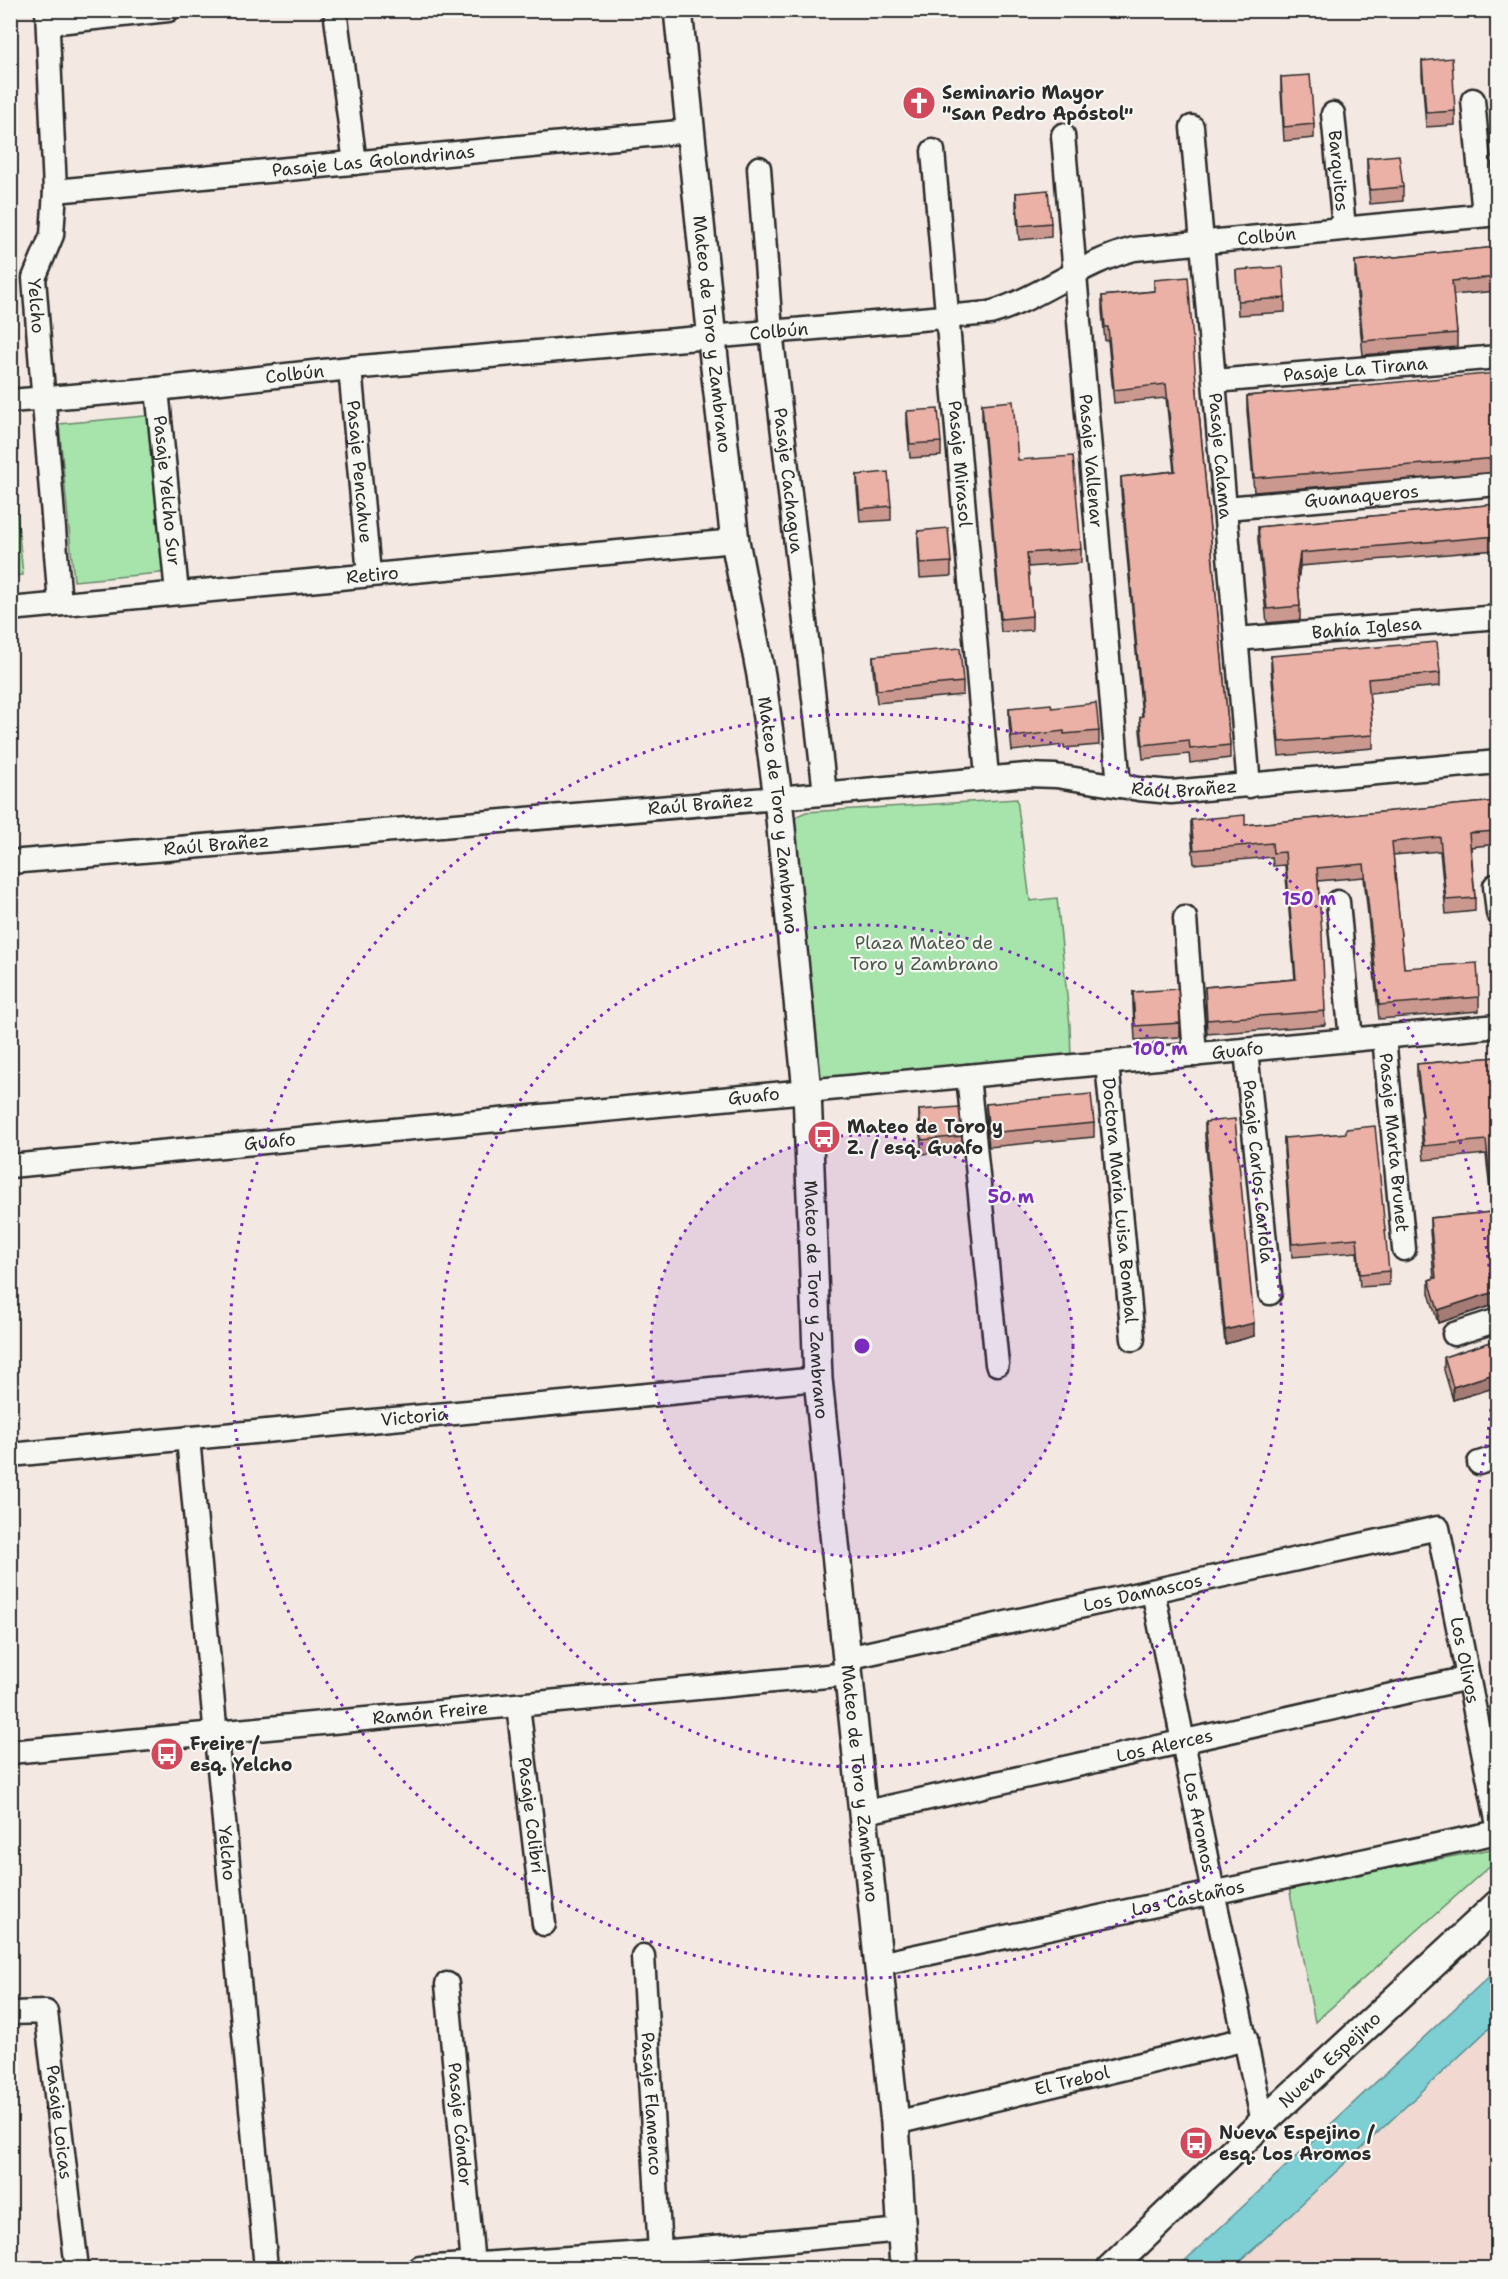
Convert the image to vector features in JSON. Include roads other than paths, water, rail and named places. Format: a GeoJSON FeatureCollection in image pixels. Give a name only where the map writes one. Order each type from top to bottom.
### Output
{"type":"FeatureCollection","features":[{"type":"Feature","properties":{"kind":"street"},"geometry":{"type":"LineString","coordinates":[[48,17],[168,10]]}},
{"type":"Feature","properties":{"kind":"street"},"geometry":{"type":"LineString","coordinates":[[335,10],[355,163]]}},
{"type":"Feature","properties":{"kind":"street","name":"Mateo de Toro y Zambrano"},"geometry":{"type":"LineString","coordinates":[[678,10],[735,540],[760,675],[778,798],[807,1091],[818,1379],[895,2123],[904,2268]]}},
{"type":"Feature","properties":{"kind":"street","name":"Yelcho"},"geometry":{"type":"LineString","coordinates":[[48,17],[55,191],[52,235],[34,278],[60,604]]}},
{"type":"Feature","properties":{"kind":"street"},"geometry":{"type":"LineString","coordinates":[[1473,100],[1491,214]]}},
{"type":"Feature","properties":{"kind":"street","name":"Barquitos"},"geometry":{"type":"LineString","coordinates":[[1333,114],[1344,228]]}},
{"type":"Feature","properties":{"kind":"street","name":"Pasaje Calama"},"geometry":{"type":"LineString","coordinates":[[1192,127],[1249,786]]}},
{"type":"Feature","properties":{"kind":"street","name":"Pasaje Las Golondrinas"},"geometry":{"type":"LineString","coordinates":[[55,191],[690,131]]}},
{"type":"Feature","properties":{"kind":"street","name":"Pasaje Vallenar"},"geometry":{"type":"LineString","coordinates":[[1063,135],[1119,786]]}},
{"type":"Feature","properties":{"kind":"street","name":"Pasaje Mirasol"},"geometry":{"type":"LineString","coordinates":[[933,151],[987,777]]}},
{"type":"Feature","properties":{"kind":"street","name":"Pasaje Cachagua"},"geometry":{"type":"LineString","coordinates":[[759,168],[771,331],[825,793]]}},
{"type":"Feature","properties":{"kind":"street","name":"Colbún"},"geometry":{"type":"LineString","coordinates":[[10,401],[157,389],[350,368],[990,313],[1016,304],[1095,262],[1134,249],[1491,214]]}},
{"type":"Feature","properties":{"kind":"street","name":"Pasaje La Tirana"},"geometry":{"type":"LineString","coordinates":[[1215,381],[1497,357]]}},
{"type":"Feature","properties":{"kind":"street","name":"Pasaje Pencahue"},"geometry":{"type":"LineString","coordinates":[[350,368],[369,574]]}},
{"type":"Feature","properties":{"kind":"street","name":"Pasaje Yelcho Sur"},"geometry":{"type":"LineString","coordinates":[[157,389],[177,593]]}},
{"type":"Feature","properties":{"kind":"street","name":"Guanaqueros"},"geometry":{"type":"LineString","coordinates":[[1226,508],[1497,484]]}},
{"type":"Feature","properties":{"kind":"street","name":"Retiro"},"geometry":{"type":"LineString","coordinates":[[10,609],[735,540]]}},
{"type":"Feature","properties":{"kind":"street","name":"Bahía Iglesa"},"geometry":{"type":"LineString","coordinates":[[1237,639],[1497,617]]}},
{"type":"Feature","properties":{"kind":"street","name":"Raúl Brañez"},"geometry":{"type":"LineString","coordinates":[[10,862],[778,798],[987,777],[1056,776],[1171,792],[1497,762]]}},
{"type":"Feature","properties":{"kind":"street"},"geometry":{"type":"LineString","coordinates":[[1495,886],[1497,913]]}},
{"type":"Feature","properties":{"kind":"street"},"geometry":{"type":"LineString","coordinates":[[1338,902],[1351,1040]]}},
{"type":"Feature","properties":{"kind":"street"},"geometry":{"type":"LineString","coordinates":[[1185,918],[1195,1055]]}},
{"type":"Feature","properties":{"kind":"street","name":"Guafo"},"geometry":{"type":"LineString","coordinates":[[10,1166],[1497,1026]]}},
{"type":"Feature","properties":{"kind":"street","name":"Pasaje Marta Brunet"},"geometry":{"type":"LineString","coordinates":[[1384,1037],[1404,1249]]}},
{"type":"Feature","properties":{"kind":"street","name":"Pasaje Carlos Cariola"},"geometry":{"type":"LineString","coordinates":[[1246,1050],[1270,1293]]}},
{"type":"Feature","properties":{"kind":"street","name":"Doctora Maria Luisa Bombal"},"geometry":{"type":"LineString","coordinates":[[1107,1063],[1133,1339]]}},
{"type":"Feature","properties":{"kind":"street"},"geometry":{"type":"LineString","coordinates":[[968,1076],[997,1364]]}},
{"type":"Feature","properties":{"kind":"street"},"geometry":{"type":"LineString","coordinates":[[1454,1334],[1497,1320]]}},
{"type":"Feature","properties":{"kind":"street","name":"Victoria"},"geometry":{"type":"LineString","coordinates":[[10,1455],[818,1379]]}},
{"type":"Feature","properties":{"kind":"street","name":"Yelcho"},"geometry":{"type":"LineString","coordinates":[[189,1438],[266,2268]]}},
{"type":"Feature","properties":{"kind":"street","name":"Los Damascos"},"geometry":{"type":"LineString","coordinates":[[848,1666],[1153,1591],[1438,1528]]}},
{"type":"Feature","properties":{"kind":"street","name":"Los Olivos"},"geometry":{"type":"LineString","coordinates":[[1438,1528],[1497,1825]]}},
{"type":"Feature","properties":{"kind":"street","name":"Los Aromos"},"geometry":{"type":"LineString","coordinates":[[1153,1591],[1263,2122]]}},
{"type":"Feature","properties":{"kind":"street","name":"Ramón Freire"},"geometry":{"type":"LineString","coordinates":[[10,1752],[518,1705],[848,1666]]}},
{"type":"Feature","properties":{"kind":"street","name":"Los Alerces"},"geometry":{"type":"LineString","coordinates":[[862,1813],[1468,1678]]}},
{"type":"Feature","properties":{"kind":"street","name":"Pasaje Colibrí"},"geometry":{"type":"LineString","coordinates":[[518,1705],[544,1924]]}},
{"type":"Feature","properties":{"kind":"street","name":"Los Castaños"},"geometry":{"type":"LineString","coordinates":[[879,1964],[1497,1832]]}},
{"type":"Feature","properties":{"kind":"street","name":"Nueva Espejino"},"geometry":{"type":"LineString","coordinates":[[1111,2268],[1263,2122],[1497,1904]]}},
{"type":"Feature","properties":{"kind":"street","name":"Pasaje Flamenco"},"geometry":{"type":"LineString","coordinates":[[643,1956],[660,2252]]}},
{"type":"Feature","properties":{"kind":"street","name":"Pasaje Cóndor"},"geometry":{"type":"LineString","coordinates":[[447,1984],[473,2265]]}},
{"type":"Feature","properties":{"kind":"street","name":"Pasaje Loicas"},"geometry":{"type":"LineString","coordinates":[[10,2013],[46,2013],[77,2268]]}},
{"type":"Feature","properties":{"kind":"street","name":"El Trebol"},"geometry":{"type":"LineString","coordinates":[[895,2123],[1246,2039]]}},
{"type":"Feature","properties":{"kind":"street"},"geometry":{"type":"LineString","coordinates":[[420,2268],[660,2252],[902,2230]]}},
{"type":"Feature","properties":{"kind":"water"},"geometry":{"type":"Polygon","coordinates":[[[1497,1969],[1497,2021],[1233,2268],[1177,2268],[1497,1969]]]}},
{"type":"Feature","properties":{"kind":"place","name":"Seminario Mayor \"San Pedro Apóstol\""},"geometry":{"type":"Point","coordinates":[919,103]}},
{"type":"Feature","properties":{"kind":"place","name":"Mateo de Toro y Z. / esq. Guafo"},"geometry":{"type":"Point","coordinates":[824,1137]}},
{"type":"Feature","properties":{"kind":"place","name":"Freire / esq. Yelcho"},"geometry":{"type":"Point","coordinates":[167,1754]}},
{"type":"Feature","properties":{"kind":"place","name":"Nueva Espejino / esq. Los Aromos"},"geometry":{"type":"Point","coordinates":[1196,2143]}},
{"type":"Feature","properties":{"kind":"park label","name":"Plaza Mateo de Toro y Zambrano"},"geometry":{"type":"Point","coordinates":[924,953]}}]}
